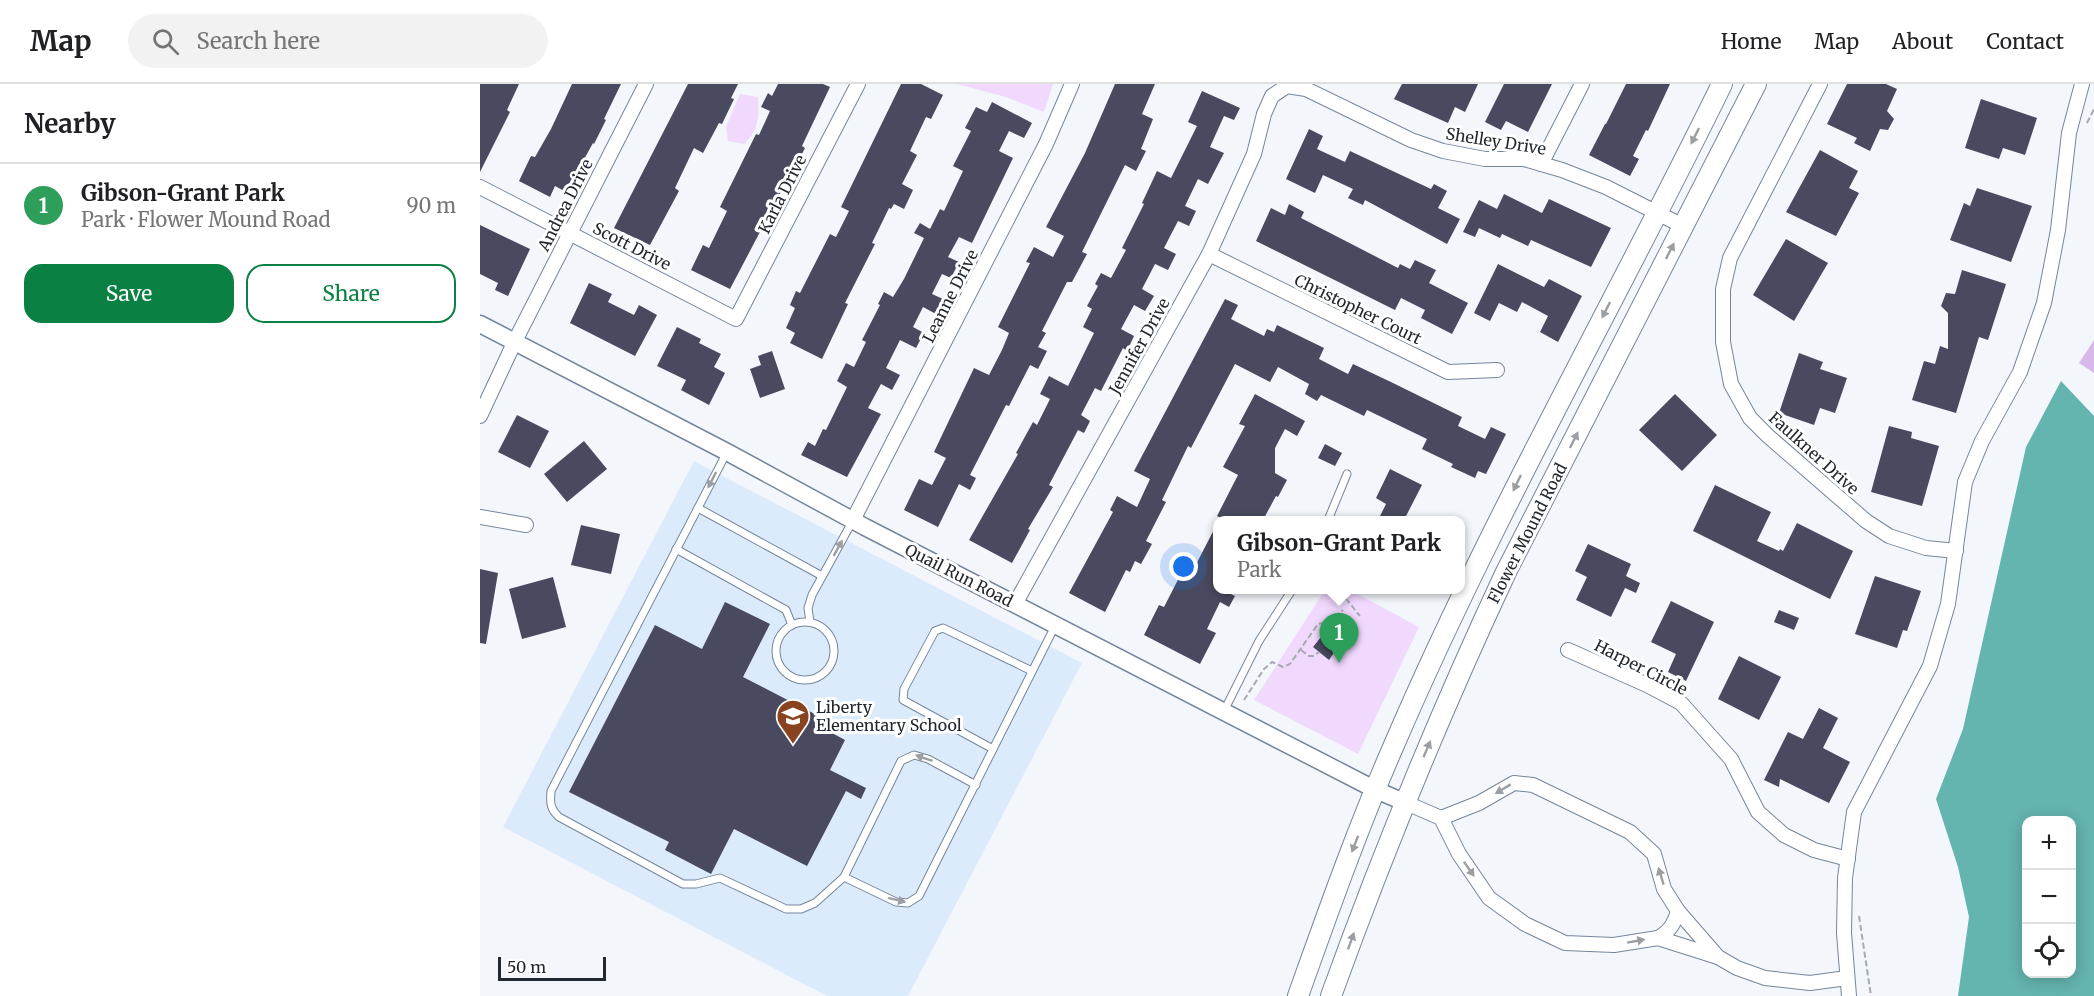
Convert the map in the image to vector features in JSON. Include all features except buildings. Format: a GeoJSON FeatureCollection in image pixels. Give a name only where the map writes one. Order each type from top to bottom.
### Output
{"type":"FeatureCollection","features":[{"type":"Feature","properties":{"kind":"main road","name":"Flower Mound Road"},"geometry":{"type":"LineString","coordinates":[[1465,592],[1500,518],[1722,84]]}},
{"type":"Feature","properties":{"kind":"main road","name":"Flower Mound Road"},"geometry":{"type":"LineString","coordinates":[[1330,996],[1404,802],[1470,648],[1506,572],[1756,84]]}},
{"type":"Feature","properties":{"kind":"main road","name":"Flower Mound Road"},"geometry":{"type":"LineString","coordinates":[[1298,996],[1376,790],[1464,594]]}},
{"type":"Feature","properties":{"kind":"street","name":"Andrea Drive"},"geometry":{"type":"LineString","coordinates":[[480,416],[514,341],[646,84]]}},
{"type":"Feature","properties":{"kind":"street","name":"Karla Drive"},"geometry":{"type":"LineString","coordinates":[[736,319],[858,84]]}},
{"type":"Feature","properties":{"kind":"street","name":"Leanne Drive"},"geometry":{"type":"LineString","coordinates":[[853,520],[1046,144],[1072,84]]}},
{"type":"Feature","properties":{"kind":"street"},"geometry":{"type":"LineString","coordinates":[[1541,164],[1582,84]]}},
{"type":"Feature","properties":{"kind":"street","name":"Faulkner Drive"},"geometry":{"type":"LineString","coordinates":[[1820,84],[1730,258],[1723,289],[1723,342],[1731,384],[1750,418],[1866,521],[1889,536],[1926,548],[1956,551]]}},
{"type":"Feature","properties":{"kind":"street"},"geometry":{"type":"LineString","coordinates":[[1849,996],[1844,933],[1845,878],[1854,812],[1930,666],[1948,604],[1965,482],[1983,441],[2020,372],[2044,303],[2058,230],[2069,133],[2081,84]]}},
{"type":"Feature","properties":{"kind":"street","name":"Shelley Drive"},"geometry":{"type":"LineString","coordinates":[[1272,96],[1287,86],[1306,89],[1411,140],[1443,151],[1485,159],[1524,159],[1562,170],[1606,188],[1683,226]]}},
{"type":"Feature","properties":{"kind":"street","name":"Jennifer Drive"},"geometry":{"type":"LineString","coordinates":[[1015,604],[1209,255],[1254,154],[1264,114],[1272,96]]}},
{"type":"Feature","properties":{"kind":"street","name":"Scott Drive"},"geometry":{"type":"LineString","coordinates":[[480,186],[736,319]]}},
{"type":"Feature","properties":{"kind":"street","name":"Christopher Court"},"geometry":{"type":"LineString","coordinates":[[1209,255],[1448,372],[1497,370]]}},
{"type":"Feature","properties":{"kind":"street","name":"Quail Run Road"},"geometry":{"type":"LineString","coordinates":[[480,324],[1376,790],[1441,818]]}},
{"type":"Feature","properties":{"kind":"street"},"geometry":{"type":"LineString","coordinates":[[480,517],[526,525]]}},
{"type":"Feature","properties":{"kind":"street","name":"Harper Circle"},"geometry":{"type":"LineString","coordinates":[[1568,650],[1647,685],[1682,704],[1731,759],[1758,812],[1784,835],[1814,850],[1848,859]]}},
{"type":"Feature","properties":{"kind":"street"},"geometry":{"type":"LineString","coordinates":[[1678,912],[1674,924],[1658,938],[1614,945],[1565,943],[1525,924],[1489,898],[1459,854],[1441,818],[1479,803],[1514,783],[1533,785],[1630,832],[1654,854],[1664,889],[1678,912],[1718,957]]}},
{"type":"Feature","properties":{"kind":"street"},"geometry":{"type":"LineString","coordinates":[[1658,938],[1718,957],[1737,968],[1765,978],[1810,983],[1847,978]]}},
{"type":"Feature","properties":{"kind":"lane"},"geometry":{"type":"LineString","coordinates":[[727,452],[551,791],[550,802],[553,811],[559,817],[683,884],[696,885],[720,878],[786,909],[801,909],[815,903],[844,877],[901,761],[914,755],[928,759],[976,785]]}},
{"type":"Feature","properties":{"kind":"lane"},"geometry":{"type":"LineString","coordinates":[[1330,516],[1347,474]]}},
{"type":"Feature","properties":{"kind":"lane"},"geometry":{"type":"LineString","coordinates":[[698,508],[822,576]]}},
{"type":"Feature","properties":{"kind":"lane"},"geometry":{"type":"LineString","coordinates":[[810,622],[808,608],[812,595],[853,520]]}},
{"type":"Feature","properties":{"kind":"lane"},"geometry":{"type":"LineString","coordinates":[[676,549],[786,610],[792,625]]}},
{"type":"Feature","properties":{"kind":"lane"},"geometry":{"type":"LineString","coordinates":[[1224,711],[1259,641],[1289,594]]}},
{"type":"Feature","properties":{"kind":"lane"},"geometry":{"type":"LineString","coordinates":[[810,622],[819,625],[832,639],[835,649],[834,660],[822,676],[803,681],[785,673],[779,665],[776,647],[779,638],[792,625],[810,622]]}},
{"type":"Feature","properties":{"kind":"lane"},"geometry":{"type":"LineString","coordinates":[[844,877],[896,902],[908,903],[919,896],[1055,624]]}},
{"type":"Feature","properties":{"kind":"lane"},"geometry":{"type":"LineString","coordinates":[[993,748],[903,700],[904,689],[935,631],[943,628],[1032,671]]}},
{"type":"Feature","properties":{"kind":"path"},"geometry":{"type":"LineString","coordinates":[[1328,594],[1347,600],[1360,616]]}},
{"type":"Feature","properties":{"kind":"path"},"geometry":{"type":"LineString","coordinates":[[1244,700],[1264,669],[1272,662],[1283,667],[1290,664],[1318,624],[1329,622],[1350,606]]}},
{"type":"Feature","properties":{"kind":"path"},"geometry":{"type":"LineString","coordinates":[[1338,616],[1343,610]]}},
{"type":"Feature","properties":{"kind":"path"},"geometry":{"type":"LineString","coordinates":[[1301,650],[1309,656],[1314,656],[1319,652]]}},
{"type":"Feature","properties":{"kind":"shaded area"},"geometry":{"type":"Polygon","coordinates":[[[957,84],[1053,84],[1044,112],[1006,97],[957,84]]]}},
{"type":"Feature","properties":{"kind":"shaded area"},"geometry":{"type":"Polygon","coordinates":[[[740,94],[758,97],[757,122],[753,133],[744,144],[728,141],[726,127],[740,94]]]}},
{"type":"Feature","properties":{"kind":"shaded area"},"geometry":{"type":"Polygon","coordinates":[[[2094,340],[2094,373],[2079,363],[2094,340]]]}},
{"type":"Feature","properties":{"kind":"shaded area","name":"Liberty Elementary School"},"geometry":{"type":"Polygon","coordinates":[[[694,461],[1082,663],[908,996],[827,996],[503,827],[694,461]]]}},
{"type":"Feature","properties":{"kind":"shaded area"},"geometry":{"type":"Polygon","coordinates":[[[1322,594],[1357,594],[1419,627],[1358,754],[1254,700],[1322,594]]]}},
{"type":"Feature","properties":{"kind":"water"},"geometry":{"type":"Polygon","coordinates":[[[2061,381],[2094,416],[2094,996],[1958,996],[1969,917],[1958,867],[1936,799],[1963,729],[2026,447],[2061,381]]]}},
{"type":"Feature","properties":{"kind":"place","name":"Gibson-Grant Park"},"geometry":{"type":"Point","coordinates":[1339,663]}},
{"type":"Feature","properties":{"kind":"place","name":"Liberty Elementary School"},"geometry":{"type":"Point","coordinates":[793,745]}}]}
